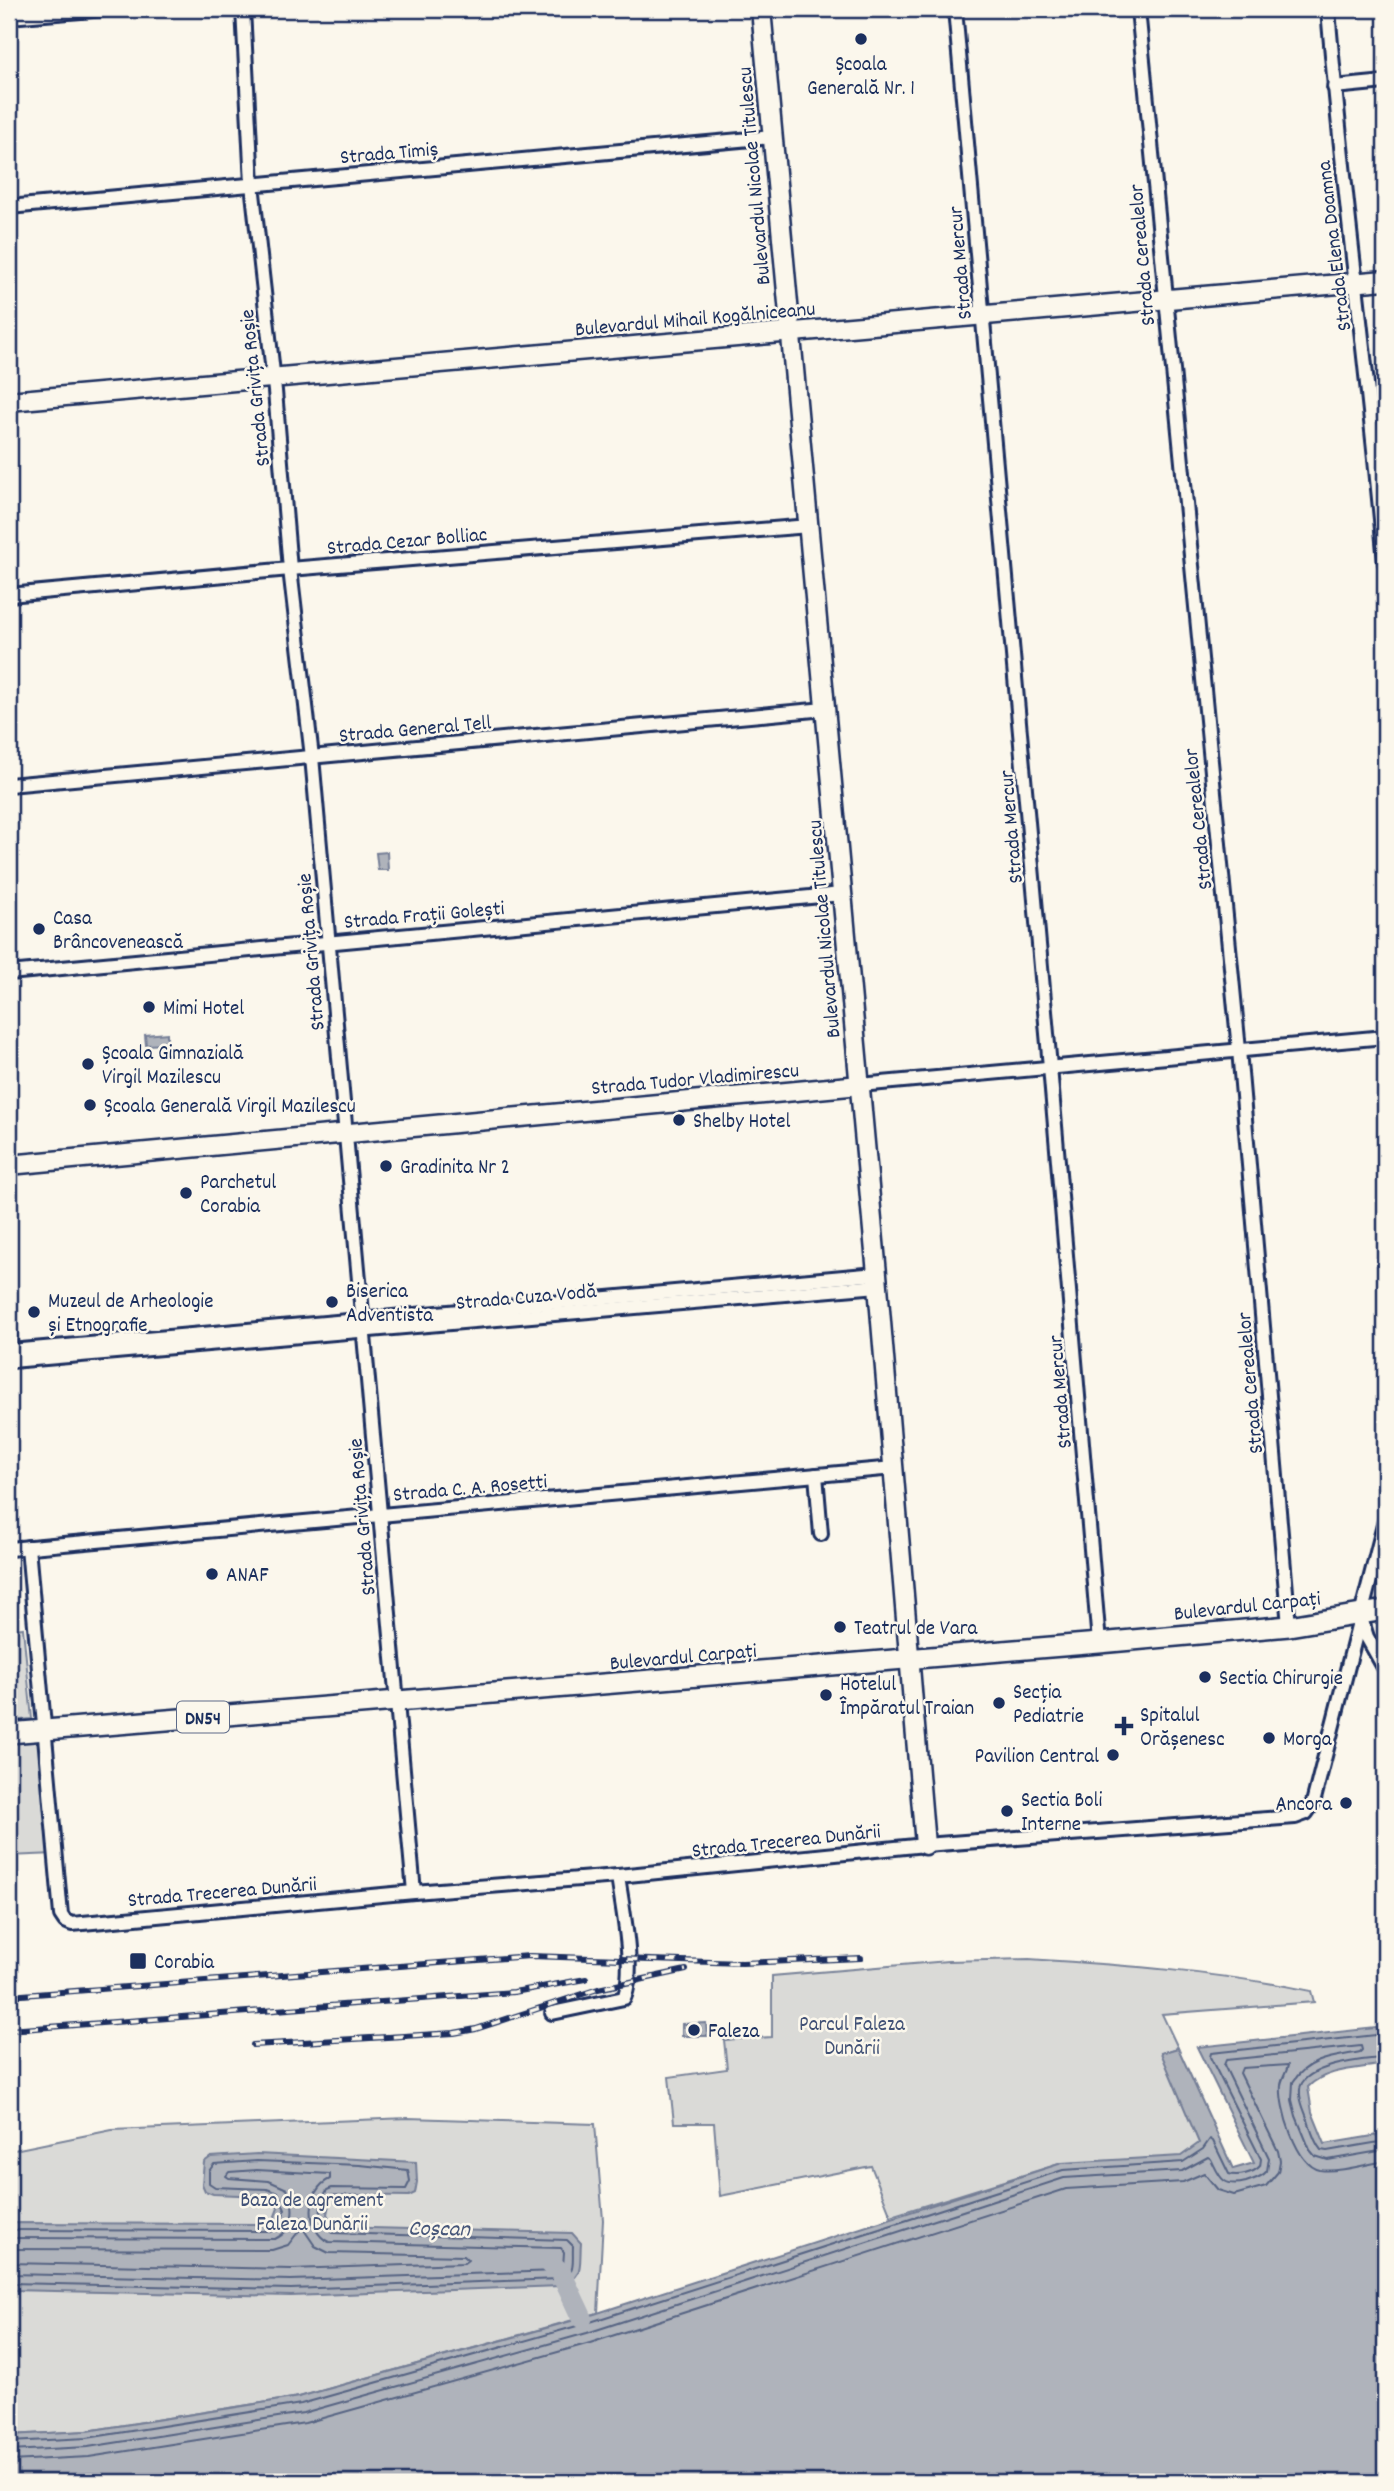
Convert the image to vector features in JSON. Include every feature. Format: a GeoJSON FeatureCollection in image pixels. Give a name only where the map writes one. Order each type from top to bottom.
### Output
{"type":"FeatureCollection","features":[{"type":"Feature","properties":{"kind":"main road","name":"DN54"},"geometry":{"type":"LineString","coordinates":[[1360,1615],[1385,1610]]}},
{"type":"Feature","properties":{"kind":"main road","name":"Bulevardul Carpați"},"geometry":{"type":"LineString","coordinates":[[9,1733],[909,1660],[1289,1626],[1360,1615]]}},
{"type":"Feature","properties":{"kind":"street"},"geometry":{"type":"LineString","coordinates":[[9,17],[105,9]]}},
{"type":"Feature","properties":{"kind":"street","name":"Strada Grivița Roșie"},"geometry":{"type":"LineString","coordinates":[[243,9],[252,184],[290,569],[312,757],[414,1892]]}},
{"type":"Feature","properties":{"kind":"street","name":"Bulevardul Nicolae Titulescu"},"geometry":{"type":"LineString","coordinates":[[761,9],[878,1280],[925,1846]]}},
{"type":"Feature","properties":{"kind":"street","name":"Strada Mercur"},"geometry":{"type":"LineString","coordinates":[[955,9],[1099,1643]]}},
{"type":"Feature","properties":{"kind":"street","name":"Strada Cerealelor"},"geometry":{"type":"LineString","coordinates":[[1138,9],[1239,1050],[1289,1626]]}},
{"type":"Feature","properties":{"kind":"street","name":"Strada Elena Doamna"},"geometry":{"type":"LineString","coordinates":[[1328,9],[1354,283],[1381,472],[1385,563]]}},
{"type":"Feature","properties":{"kind":"street"},"geometry":{"type":"LineString","coordinates":[[1334,87],[1385,82]]}},
{"type":"Feature","properties":{"kind":"street","name":"Strada Timiș"},"geometry":{"type":"LineString","coordinates":[[9,207],[773,137]]}},
{"type":"Feature","properties":{"kind":"street","name":"Bulevardul Mihail Kogălniceanu"},"geometry":{"type":"LineString","coordinates":[[9,401],[1385,280]]}},
{"type":"Feature","properties":{"kind":"street","name":"Strada Cezar Bolliac"},"geometry":{"type":"LineString","coordinates":[[9,595],[808,526]]}},
{"type":"Feature","properties":{"kind":"street","name":"Strada General Tell"},"geometry":{"type":"LineString","coordinates":[[9,785],[825,709]]}},
{"type":"Feature","properties":{"kind":"street","name":"Strada Frații Golești"},"geometry":{"type":"LineString","coordinates":[[9,973],[842,894]]}},
{"type":"Feature","properties":{"kind":"street","name":"Strada Tudor Vladimirescu"},"geometry":{"type":"LineString","coordinates":[[9,1165],[1385,1037]]}},
{"type":"Feature","properties":{"kind":"street","name":"Strada Cuza Vodă"},"geometry":{"type":"LineString","coordinates":[[10,1356],[120,1353],[362,1324],[878,1280]]}},
{"type":"Feature","properties":{"kind":"street"},"geometry":{"type":"LineString","coordinates":[[9,1335],[10,1356]]}},
{"type":"Feature","properties":{"kind":"street","name":"Strada C. A. Rosetti"},"geometry":{"type":"LineString","coordinates":[[9,1549],[894,1468]]}},
{"type":"Feature","properties":{"kind":"street"},"geometry":{"type":"LineString","coordinates":[[816,1475],[821,1534]]}},
{"type":"Feature","properties":{"kind":"street"},"geometry":{"type":"LineString","coordinates":[[1385,1521],[1360,1615],[1367,1637],[1385,1669]]}},
{"type":"Feature","properties":{"kind":"street"},"geometry":{"type":"LineString","coordinates":[[28,1547],[44,1730]]}},
{"type":"Feature","properties":{"kind":"street","name":"Strada Trecerea Dunării"},"geometry":{"type":"LineString","coordinates":[[44,1730],[61,1915],[65,1921],[72,1924],[162,1917],[925,1846],[1295,1817],[1306,1813],[1313,1803],[1360,1615]]}},
{"type":"Feature","properties":{"kind":"street"},"geometry":{"type":"LineString","coordinates":[[552,2013],[624,1998],[628,1989],[627,1942],[618,1876]]}},
{"type":"Feature","properties":{"kind":"green space"},"geometry":{"type":"Polygon","coordinates":[[[23,1628],[32,1719],[9,1721],[9,1630],[23,1628]]]}},
{"type":"Feature","properties":{"kind":"green space"},"geometry":{"type":"Polygon","coordinates":[[[44,1730],[55,1854],[9,1856],[9,1733],[44,1730]]]}},
{"type":"Feature","properties":{"kind":"green space","name":"Parcul Faleza Dunării"},"geometry":{"type":"Polygon","coordinates":[[[1029,1959],[1241,1979],[1311,1991],[1314,2002],[1162,2014],[1178,2048],[1162,2053],[1200,2143],[1179,2161],[1062,2163],[891,2216],[871,2166],[720,2196],[714,2123],[674,2123],[669,2077],[727,2069],[724,2040],[772,2037],[772,1976],[948,1961],[1029,1959]]]}},
{"type":"Feature","properties":{"kind":"green space","name":"Baza de agrement Faleza Dunării"},"geometry":{"type":"Polygon","coordinates":[[[408,2118],[595,2124],[603,2220],[598,2313],[299,2397],[87,2431],[9,2435],[9,2151],[112,2130],[408,2118]]]}},
{"type":"Feature","properties":{"kind":"water"},"geometry":{"type":"Polygon","coordinates":[[[387,852],[388,870],[378,870],[376,853],[387,852]]]}},
{"type":"Feature","properties":{"kind":"water"},"geometry":{"type":"Polygon","coordinates":[[[167,1033],[167,1044],[146,1045],[145,1035],[167,1033]]]}},
{"type":"Feature","properties":{"kind":"water","name":"Faleza"},"geometry":{"type":"Polygon","coordinates":[[[706,2023],[707,2036],[682,2036],[682,2024],[706,2023]]]}},
{"type":"Feature","properties":{"kind":"water"},"geometry":{"type":"Polygon","coordinates":[[[1385,2027],[1385,2064],[1334,2073],[1308,2087],[1312,2112],[1325,2144],[1385,2134],[1385,2482],[9,2482],[9,2435],[87,2431],[299,2397],[582,2318],[1062,2163],[1181,2156],[1199,2143],[1161,2053],[1178,2048],[1233,2169],[1254,2163],[1197,2047],[1385,2027]]]}},
{"type":"Feature","properties":{"kind":"water"},"geometry":{"type":"Polygon","coordinates":[[[257,2154],[416,2162],[415,2193],[409,2196],[331,2195],[327,2214],[333,2227],[572,2233],[581,2243],[579,2269],[574,2278],[561,2286],[291,2296],[9,2290],[9,2223],[272,2224],[278,2208],[274,2199],[266,2196],[213,2194],[205,2191],[202,2184],[204,2162],[211,2157],[257,2154]]]}},
{"type":"Feature","properties":{"kind":"waterway","name":"Coșcan"},"geometry":{"type":"LineString","coordinates":[[550,2263],[561,2273],[582,2318]]}},
{"type":"Feature","properties":{"kind":"railway"},"geometry":{"type":"LineString","coordinates":[[9,1996],[530,1956],[742,1963],[861,1958]]}},
{"type":"Feature","properties":{"kind":"railway"},"geometry":{"type":"LineString","coordinates":[[253,2045],[454,2033],[476,2029],[598,1989],[686,1970]]}},
{"type":"Feature","properties":{"kind":"railway"},"geometry":{"type":"LineString","coordinates":[[9,2030],[514,1992],[586,1979]]}},
{"type":"Feature","properties":{"kind":"place","name":"Școala Generală Nr. 1"},"geometry":{"type":"Point","coordinates":[861,39]}},
{"type":"Feature","properties":{"kind":"place","name":"Casa Brâncovenească"},"geometry":{"type":"Point","coordinates":[39,929]}},
{"type":"Feature","properties":{"kind":"place","name":"Mimi Hotel"},"geometry":{"type":"Point","coordinates":[149,1007]}},
{"type":"Feature","properties":{"kind":"place","name":"Școala Gimnazială Virgil Mazilescu"},"geometry":{"type":"Point","coordinates":[88,1064]}},
{"type":"Feature","properties":{"kind":"place","name":"Școala Generală Virgil Mazilescu"},"geometry":{"type":"Point","coordinates":[90,1105]}},
{"type":"Feature","properties":{"kind":"place","name":"Shelby Hotel"},"geometry":{"type":"Point","coordinates":[679,1120]}},
{"type":"Feature","properties":{"kind":"place","name":"Gradinita Nr 2"},"geometry":{"type":"Point","coordinates":[386,1166]}},
{"type":"Feature","properties":{"kind":"place","name":"Parchetul Corabia"},"geometry":{"type":"Point","coordinates":[186,1193]}},
{"type":"Feature","properties":{"kind":"place","name":"Biserica Adventista"},"geometry":{"type":"Point","coordinates":[332,1302]}},
{"type":"Feature","properties":{"kind":"place","name":"Muzeul de Arheologie și Etnografie"},"geometry":{"type":"Point","coordinates":[34,1312]}},
{"type":"Feature","properties":{"kind":"place","name":"ANAF"},"geometry":{"type":"Point","coordinates":[212,1574]}},
{"type":"Feature","properties":{"kind":"place","name":"Teatrul de Vara"},"geometry":{"type":"Point","coordinates":[840,1627]}},
{"type":"Feature","properties":{"kind":"place","name":"Sectia Chirurgie"},"geometry":{"type":"Point","coordinates":[1205,1677]}},
{"type":"Feature","properties":{"kind":"place","name":"Hotelul Împăratul Traian"},"geometry":{"type":"Point","coordinates":[826,1695]}},
{"type":"Feature","properties":{"kind":"place","name":"Secția Pediatrie"},"geometry":{"type":"Point","coordinates":[999,1703]}},
{"type":"Feature","properties":{"kind":"place","name":"Spitalul Orășenesc"},"geometry":{"type":"Point","coordinates":[1124,1726]}},
{"type":"Feature","properties":{"kind":"place","name":"Morga"},"geometry":{"type":"Point","coordinates":[1269,1738]}},
{"type":"Feature","properties":{"kind":"place","name":"Pavilion Central"},"geometry":{"type":"Point","coordinates":[1113,1755]}},
{"type":"Feature","properties":{"kind":"place","name":"Ancora"},"geometry":{"type":"Point","coordinates":[1346,1803]}},
{"type":"Feature","properties":{"kind":"place","name":"Sectia Boli Interne"},"geometry":{"type":"Point","coordinates":[1007,1811]}},
{"type":"Feature","properties":{"kind":"place","name":"Corabia"},"geometry":{"type":"Point","coordinates":[138,1961]}},
{"type":"Feature","properties":{"kind":"place","name":"Faleza"},"geometry":{"type":"Point","coordinates":[694,2030]}}]}
